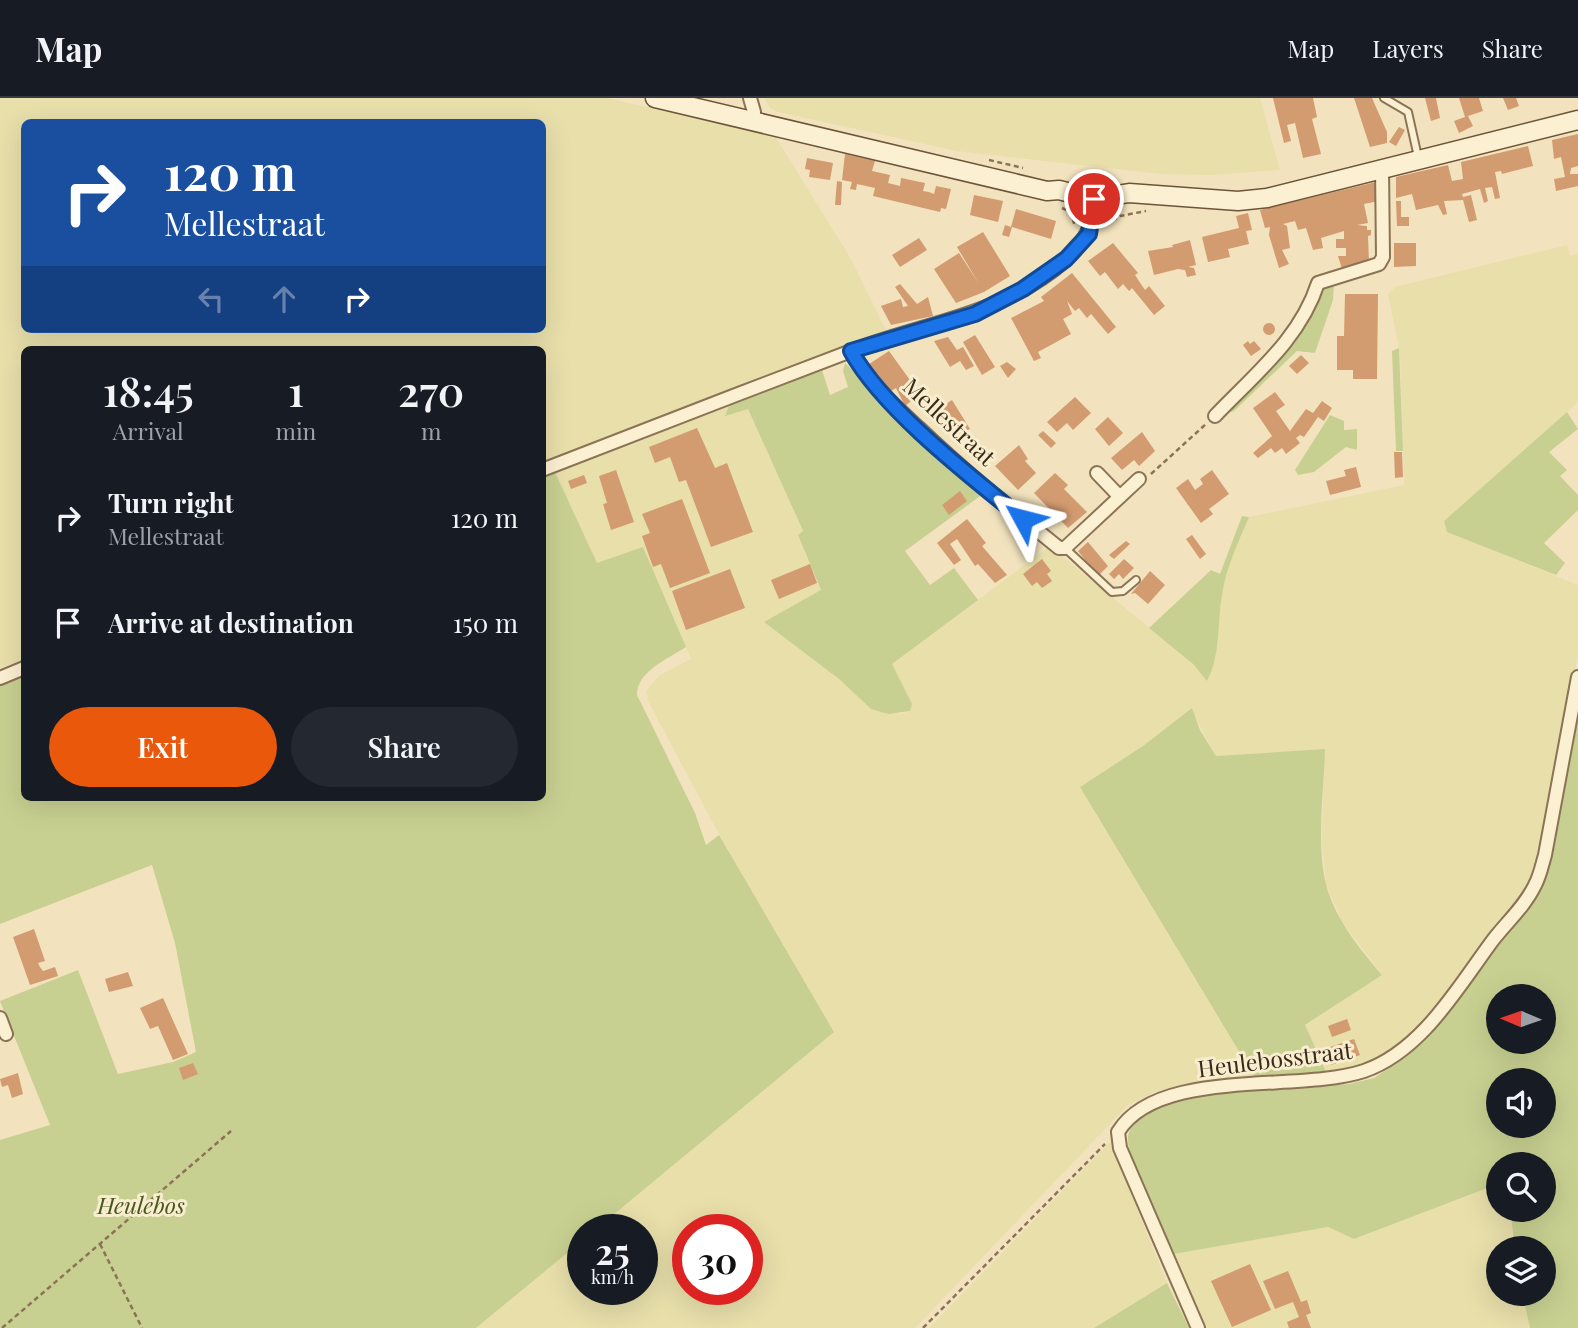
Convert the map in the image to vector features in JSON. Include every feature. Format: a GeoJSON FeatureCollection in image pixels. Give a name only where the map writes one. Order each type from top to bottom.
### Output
{"type":"FeatureCollection","features":[{"type":"Feature","properties":{"kind":"street"},"geometry":{"type":"LineString","coordinates":[[655,98],[753,120],[1057,200],[1094,205],[1164,197],[1238,201],[1267,198],[1578,120]]}},
{"type":"Feature","properties":{"kind":"street"},"geometry":{"type":"LineString","coordinates":[[750,98],[754,111],[753,120]]}},
{"type":"Feature","properties":{"kind":"street"},"geometry":{"type":"LineString","coordinates":[[1215,416],[1296,331],[1309,311],[1318,283],[1379,264],[1383,257],[1382,167]]}},
{"type":"Feature","properties":{"kind":"street"},"geometry":{"type":"LineString","coordinates":[[546,468],[851,351],[975,314],[1023,289],[1074,251],[1089,234],[1094,205]]}},
{"type":"Feature","properties":{"kind":"street","name":"Mellestraat"},"geometry":{"type":"LineString","coordinates":[[851,351],[860,368],[889,400],[969,475],[1059,548],[1065,548]]}},
{"type":"Feature","properties":{"kind":"street"},"geometry":{"type":"LineString","coordinates":[[1097,473],[1120,497]]}},
{"type":"Feature","properties":{"kind":"street"},"geometry":{"type":"LineString","coordinates":[[1065,548],[1139,479]]}},
{"type":"Feature","properties":{"kind":"street"},"geometry":{"type":"LineString","coordinates":[[0,677],[21,669]]}},
{"type":"Feature","properties":{"kind":"street","name":"Heulebosstraat"},"geometry":{"type":"LineString","coordinates":[[1118,1132],[1135,1112],[1171,1096],[1255,1083],[1323,1079],[1363,1071],[1405,1048],[1450,1000],[1536,883],[1545,855],[1578,677]]}},
{"type":"Feature","properties":{"kind":"street"},"geometry":{"type":"LineString","coordinates":[[0,1018],[6,1034]]}},
{"type":"Feature","properties":{"kind":"street"},"geometry":{"type":"LineString","coordinates":[[1118,1132],[1120,1148],[1198,1328]]}},
{"type":"Feature","properties":{"kind":"lane"},"geometry":{"type":"LineString","coordinates":[[1384,98],[1408,112],[1418,159]]}},
{"type":"Feature","properties":{"kind":"lane"},"geometry":{"type":"LineString","coordinates":[[1065,548],[1112,592],[1123,591],[1136,580]]}},
{"type":"Feature","properties":{"kind":"path"},"geometry":{"type":"LineString","coordinates":[[986,159],[1024,168]]}},
{"type":"Feature","properties":{"kind":"path"},"geometry":{"type":"LineString","coordinates":[[1049,197],[1071,212],[1076,232]]}},
{"type":"Feature","properties":{"kind":"path"},"geometry":{"type":"LineString","coordinates":[[1139,479],[1144,480],[1215,416]]}},
{"type":"Feature","properties":{"kind":"path"},"geometry":{"type":"LineString","coordinates":[[2,1328],[231,1131]]}},
{"type":"Feature","properties":{"kind":"path"},"geometry":{"type":"LineString","coordinates":[[923,1328],[1118,1132]]}},
{"type":"Feature","properties":{"kind":"path"},"geometry":{"type":"LineString","coordinates":[[100,1244],[142,1328]]}},
{"type":"Feature","properties":{"kind":"shaded area"},"geometry":{"type":"Polygon","coordinates":[[[0,98],[607,98],[775,136],[851,259],[886,330],[546,460],[546,346],[21,346],[21,660],[0,668],[0,98]]]}},
{"type":"Feature","properties":{"kind":"shaded area"},"geometry":{"type":"Polygon","coordinates":[[[764,98],[1260,98],[1280,170],[1212,175],[1161,174],[957,151],[778,112],[770,108],[764,98]]]}},
{"type":"Feature","properties":{"kind":"shaded area"},"geometry":{"type":"Polygon","coordinates":[[[1567,245],[1570,256],[1578,254],[1578,402],[1444,521],[1448,532],[1578,585],[1578,654],[1541,852],[1531,883],[1427,1018],[1396,1049],[1369,1063],[1326,1072],[1305,1026],[1382,974],[1342,922],[1326,883],[1322,845],[1324,749],[1216,756],[1191,709],[1144,746],[1080,787],[1255,1078],[1192,1083],[1155,1092],[1128,1105],[915,1328],[476,1328],[567,1253],[567,1305],[658,1305],[658,1214],[614,1214],[834,1032],[736,866],[648,701],[646,691],[660,675],[691,659],[643,547],[597,564],[555,472],[729,405],[725,415],[748,409],[803,532],[798,535],[821,591],[764,622],[839,679],[871,709],[902,714],[910,711],[912,704],[892,664],[1050,546],[1193,664],[1207,680],[1216,645],[1221,595],[1229,565],[1249,517],[1404,485],[1400,353],[1388,294],[1395,287],[1567,245]]]}},
{"type":"Feature","properties":{"kind":"shaded area"},"geometry":{"type":"Polygon","coordinates":[[[1110,1142],[1167,1283],[1094,1328],[929,1328],[1110,1142]]]}},
{"type":"Feature","properties":{"kind":"shaded area"},"geometry":{"type":"Polygon","coordinates":[[[1486,1189],[1486,1222],[1512,1222],[1513,1236],[1486,1236],[1486,1306],[1525,1306],[1530,1328],[1205,1328],[1174,1254],[1328,1227],[1355,1239],[1486,1189]]]}},
{"type":"Feature","properties":{"kind":"green space"},"geometry":{"type":"Polygon","coordinates":[[[1334,285],[1333,300],[1315,353],[1297,351],[1234,411],[1228,413],[1224,408],[1295,342],[1310,320],[1324,286],[1334,285]]]}},
{"type":"Feature","properties":{"kind":"green space"},"geometry":{"type":"Polygon","coordinates":[[[1399,348],[1403,451],[1396,451],[1392,351],[1399,348]]]}},
{"type":"Feature","properties":{"kind":"green space"},"geometry":{"type":"Polygon","coordinates":[[[845,363],[983,494],[905,551],[930,585],[954,568],[978,600],[892,664],[912,704],[910,711],[888,714],[871,709],[839,679],[764,622],[821,590],[798,535],[803,531],[748,409],[725,416],[729,405],[822,370],[830,395],[848,387],[843,371],[845,363]]]}},
{"type":"Feature","properties":{"kind":"green space"},"geometry":{"type":"Polygon","coordinates":[[[1567,412],[1578,429],[1549,452],[1567,470],[1560,476],[1578,495],[1578,510],[1544,543],[1565,563],[1556,575],[1447,532],[1444,521],[1567,412]]]}},
{"type":"Feature","properties":{"kind":"green space"},"geometry":{"type":"Polygon","coordinates":[[[1330,415],[1344,421],[1344,430],[1357,429],[1357,450],[1346,447],[1314,472],[1298,475],[1295,470],[1330,415]]]}},
{"type":"Feature","properties":{"kind":"green space","name":"Heulebos"},"geometry":{"type":"Polygon","coordinates":[[[555,472],[597,563],[643,547],[686,647],[648,672],[638,687],[637,695],[695,813],[706,845],[719,835],[834,1032],[614,1214],[567,1214],[567,1253],[476,1328],[0,1328],[0,1140],[50,1125],[0,1001],[78,970],[118,1074],[173,1062],[196,1052],[175,943],[152,865],[0,924],[0,684],[21,676],[21,801],[546,801],[546,475],[555,472]]]}},
{"type":"Feature","properties":{"kind":"green space"},"geometry":{"type":"Polygon","coordinates":[[[1242,516],[1249,517],[1226,575],[1220,605],[1217,649],[1207,681],[1193,664],[1149,628],[1211,570],[1220,574],[1242,516]]]}},
{"type":"Feature","properties":{"kind":"green space"},"geometry":{"type":"Polygon","coordinates":[[[1192,708],[1200,730],[1216,756],[1325,749],[1321,851],[1326,884],[1342,921],[1382,975],[1305,1025],[1326,1072],[1255,1078],[1080,787],[1143,746],[1192,708]]]}},
{"type":"Feature","properties":{"kind":"green space"},"geometry":{"type":"Polygon","coordinates":[[[1578,709],[1578,1328],[1530,1328],[1525,1306],[1556,1306],[1556,1236],[1513,1236],[1512,1222],[1556,1222],[1556,1152],[1486,1152],[1486,1189],[1354,1239],[1328,1227],[1174,1254],[1140,1181],[1130,1152],[1128,1140],[1136,1122],[1157,1109],[1224,1093],[1349,1084],[1374,1078],[1398,1062],[1429,1033],[1538,893],[1578,709]]]}},
{"type":"Feature","properties":{"kind":"green space"},"geometry":{"type":"Polygon","coordinates":[[[1167,1283],[1189,1328],[1094,1328],[1167,1283]]]}},
{"type":"Feature","properties":{"kind":"building"},"geometry":{"type":"Polygon","coordinates":[[[1273,98],[1313,98],[1317,117],[1312,119],[1321,154],[1303,158],[1295,123],[1287,125],[1291,141],[1284,143],[1273,98]]]}},
{"type":"Feature","properties":{"kind":"building"},"geometry":{"type":"Polygon","coordinates":[[[1354,98],[1372,98],[1387,132],[1387,143],[1370,147],[1354,98]]]}},
{"type":"Feature","properties":{"kind":"building"},"geometry":{"type":"Polygon","coordinates":[[[1425,98],[1436,98],[1440,118],[1431,121],[1425,98]]]}},
{"type":"Feature","properties":{"kind":"building"},"geometry":{"type":"Polygon","coordinates":[[[1459,98],[1479,98],[1483,111],[1468,116],[1473,126],[1459,133],[1454,121],[1465,117],[1459,98]]]}},
{"type":"Feature","properties":{"kind":"building"},"geometry":{"type":"Polygon","coordinates":[[[1503,98],[1516,98],[1519,106],[1508,110],[1503,98]]]}},
{"type":"Feature","properties":{"kind":"building"},"geometry":{"type":"Polygon","coordinates":[[[1399,127],[1405,130],[1396,146],[1389,142],[1399,127]]]}},
{"type":"Feature","properties":{"kind":"building"},"geometry":{"type":"Polygon","coordinates":[[[1578,134],[1578,166],[1571,168],[1570,174],[1578,174],[1578,186],[1556,191],[1554,179],[1565,177],[1561,157],[1554,159],[1552,140],[1578,134]]]}},
{"type":"Feature","properties":{"kind":"building"},"geometry":{"type":"Polygon","coordinates":[[[1528,146],[1533,166],[1502,174],[1501,171],[1495,172],[1500,198],[1495,199],[1492,187],[1485,188],[1488,201],[1484,203],[1480,189],[1462,194],[1463,197],[1471,195],[1477,220],[1469,222],[1463,200],[1444,201],[1447,214],[1443,215],[1438,205],[1416,210],[1412,194],[1396,198],[1396,177],[1448,165],[1452,181],[1463,179],[1461,162],[1528,146]]]}},
{"type":"Feature","properties":{"kind":"building"},"geometry":{"type":"Polygon","coordinates":[[[845,154],[875,161],[872,171],[890,175],[888,183],[900,186],[901,178],[925,183],[923,191],[934,194],[936,186],[951,189],[946,209],[941,208],[940,212],[873,196],[875,188],[857,184],[856,190],[850,189],[852,182],[842,180],[845,154]]]}},
{"type":"Feature","properties":{"kind":"building"},"geometry":{"type":"Polygon","coordinates":[[[807,158],[833,163],[830,180],[809,177],[810,170],[805,169],[807,158]]]}},
{"type":"Feature","properties":{"kind":"building"},"geometry":{"type":"Polygon","coordinates":[[[837,181],[842,182],[841,205],[835,205],[837,181]]]}},
{"type":"Feature","properties":{"kind":"building"},"geometry":{"type":"Polygon","coordinates":[[[1376,182],[1378,201],[1364,204],[1368,223],[1357,225],[1367,226],[1367,230],[1371,230],[1371,235],[1368,236],[1369,263],[1342,269],[1338,256],[1346,256],[1346,248],[1336,248],[1336,239],[1344,239],[1344,231],[1321,238],[1323,248],[1313,250],[1306,228],[1298,230],[1295,221],[1283,224],[1287,226],[1290,248],[1282,250],[1289,264],[1279,268],[1269,235],[1270,227],[1265,228],[1260,210],[1376,182]]]}},
{"type":"Feature","properties":{"kind":"building"},"geometry":{"type":"Polygon","coordinates":[[[974,195],[1003,201],[998,222],[970,215],[974,195]]]}},
{"type":"Feature","properties":{"kind":"building"},"geometry":{"type":"Polygon","coordinates":[[[1396,201],[1401,201],[1401,217],[1409,217],[1409,226],[1397,226],[1396,201]]]}},
{"type":"Feature","properties":{"kind":"building"},"geometry":{"type":"Polygon","coordinates":[[[1016,209],[1056,221],[1051,239],[1012,227],[1009,237],[1002,235],[1005,225],[1011,227],[1016,209]]]}},
{"type":"Feature","properties":{"kind":"building"},"geometry":{"type":"Polygon","coordinates":[[[1248,213],[1252,230],[1246,231],[1249,244],[1228,249],[1230,257],[1208,262],[1202,237],[1239,228],[1236,216],[1248,213]]]}},
{"type":"Feature","properties":{"kind":"building"},"geometry":{"type":"Polygon","coordinates":[[[983,232],[1010,276],[984,292],[956,303],[934,269],[959,253],[979,284],[957,247],[983,232]]]}},
{"type":"Feature","properties":{"kind":"building"},"geometry":{"type":"Polygon","coordinates":[[[919,238],[927,250],[900,267],[892,255],[919,238]]]}},
{"type":"Feature","properties":{"kind":"building"},"geometry":{"type":"Polygon","coordinates":[[[1190,240],[1196,265],[1188,267],[1194,268],[1196,275],[1187,277],[1185,270],[1178,269],[1154,275],[1148,251],[1173,247],[1172,245],[1190,240]]]}},
{"type":"Feature","properties":{"kind":"building"},"geometry":{"type":"Polygon","coordinates":[[[1113,243],[1138,273],[1135,275],[1145,290],[1149,286],[1165,306],[1154,315],[1132,288],[1129,291],[1123,284],[1118,289],[1105,272],[1100,276],[1088,261],[1113,243]]]}},
{"type":"Feature","properties":{"kind":"building"},"geometry":{"type":"Polygon","coordinates":[[[1394,243],[1416,243],[1416,266],[1394,267],[1394,243]]]}},
{"type":"Feature","properties":{"kind":"building"},"geometry":{"type":"Polygon","coordinates":[[[1072,273],[1116,327],[1108,334],[1091,314],[1087,318],[1079,308],[1075,311],[1067,301],[1072,314],[1063,319],[1071,334],[1038,352],[1041,358],[1034,361],[1011,318],[1044,301],[1041,297],[1072,273]]]}},
{"type":"Feature","properties":{"kind":"building"},"geometry":{"type":"Polygon","coordinates":[[[900,284],[917,304],[928,297],[933,316],[891,325],[881,306],[901,299],[903,307],[908,306],[895,287],[900,284]]]}},
{"type":"Feature","properties":{"kind":"building"},"geometry":{"type":"Polygon","coordinates":[[[1345,294],[1378,294],[1377,379],[1353,379],[1353,370],[1337,370],[1337,336],[1344,336],[1345,294]]]}},
{"type":"Feature","properties":{"kind":"building"},"geometry":{"type":"Polygon","coordinates":[[[1264,324],[1274,324],[1274,334],[1264,334],[1264,324]]]}},
{"type":"Feature","properties":{"kind":"building"},"geometry":{"type":"Polygon","coordinates":[[[975,335],[995,367],[982,375],[963,342],[975,335]]]}},
{"type":"Feature","properties":{"kind":"building"},"geometry":{"type":"Polygon","coordinates":[[[948,337],[957,350],[963,347],[974,366],[966,370],[960,361],[950,367],[934,341],[948,337]]]}},
{"type":"Feature","properties":{"kind":"building"},"geometry":{"type":"Polygon","coordinates":[[[1248,341],[1250,344],[1254,341],[1261,349],[1251,356],[1243,345],[1248,341]]]}},
{"type":"Feature","properties":{"kind":"building"},"geometry":{"type":"Polygon","coordinates":[[[889,351],[920,394],[905,406],[896,388],[888,393],[866,366],[889,351]]]}},
{"type":"Feature","properties":{"kind":"building"},"geometry":{"type":"Polygon","coordinates":[[[1301,355],[1309,363],[1297,374],[1289,366],[1301,355]]]}},
{"type":"Feature","properties":{"kind":"building"},"geometry":{"type":"Polygon","coordinates":[[[1007,362],[1016,369],[1008,378],[1000,366],[1007,362]]]}},
{"type":"Feature","properties":{"kind":"building"},"geometry":{"type":"Polygon","coordinates":[[[1275,392],[1285,405],[1276,411],[1290,431],[1306,409],[1313,413],[1322,401],[1332,408],[1324,421],[1318,417],[1304,437],[1300,435],[1296,438],[1300,443],[1286,454],[1282,448],[1275,453],[1271,448],[1258,458],[1253,453],[1272,436],[1253,408],[1275,392]]]}},
{"type":"Feature","properties":{"kind":"building"},"geometry":{"type":"Polygon","coordinates":[[[1075,397],[1091,413],[1073,430],[1067,423],[1057,432],[1047,422],[1075,397]]]}},
{"type":"Feature","properties":{"kind":"building"},"geometry":{"type":"Polygon","coordinates":[[[952,400],[970,429],[952,438],[941,420],[935,423],[930,414],[952,400]]]}},
{"type":"Feature","properties":{"kind":"building"},"geometry":{"type":"Polygon","coordinates":[[[1108,417],[1123,433],[1109,446],[1095,429],[1108,417]]]}},
{"type":"Feature","properties":{"kind":"building"},"geometry":{"type":"Polygon","coordinates":[[[697,428],[715,468],[727,463],[753,532],[711,547],[686,480],[679,482],[670,457],[655,463],[649,447],[697,428]]]}},
{"type":"Feature","properties":{"kind":"building"},"geometry":{"type":"Polygon","coordinates":[[[1043,431],[1056,443],[1051,448],[1038,435],[1043,431]]]}},
{"type":"Feature","properties":{"kind":"building"},"geometry":{"type":"Polygon","coordinates":[[[1142,432],[1155,451],[1139,466],[1134,460],[1122,470],[1111,458],[1142,432]]]}},
{"type":"Feature","properties":{"kind":"building"},"geometry":{"type":"Polygon","coordinates":[[[1019,445],[1028,459],[1025,461],[1036,473],[1018,490],[995,466],[1019,445]]]}},
{"type":"Feature","properties":{"kind":"building"},"geometry":{"type":"Polygon","coordinates":[[[1394,452],[1402,452],[1403,477],[1395,478],[1394,452]]]}},
{"type":"Feature","properties":{"kind":"building"},"geometry":{"type":"Polygon","coordinates":[[[1356,467],[1361,487],[1330,495],[1326,481],[1346,476],[1344,470],[1356,467]]]}},
{"type":"Feature","properties":{"kind":"building"},"geometry":{"type":"Polygon","coordinates":[[[616,470],[634,522],[611,530],[603,504],[607,503],[599,476],[616,470]]]}},
{"type":"Feature","properties":{"kind":"building"},"geometry":{"type":"Polygon","coordinates":[[[1212,470],[1229,494],[1209,509],[1213,514],[1201,523],[1176,488],[1188,479],[1195,490],[1203,484],[1200,479],[1212,470]]]}},
{"type":"Feature","properties":{"kind":"building"},"geometry":{"type":"Polygon","coordinates":[[[1055,473],[1068,485],[1064,489],[1087,512],[1068,528],[1034,493],[1055,473]]]}},
{"type":"Feature","properties":{"kind":"building"},"geometry":{"type":"Polygon","coordinates":[[[584,475],[587,483],[571,489],[568,481],[584,475]]]}},
{"type":"Feature","properties":{"kind":"building"},"geometry":{"type":"Polygon","coordinates":[[[960,491],[967,501],[949,515],[942,505],[960,491]]]}},
{"type":"Feature","properties":{"kind":"building"},"geometry":{"type":"Polygon","coordinates":[[[682,499],[710,573],[670,588],[661,564],[653,567],[642,536],[650,533],[642,514],[682,499]]]}},
{"type":"Feature","properties":{"kind":"building"},"geometry":{"type":"Polygon","coordinates":[[[967,519],[986,543],[982,546],[1007,575],[995,583],[978,564],[975,566],[957,539],[950,544],[961,560],[954,565],[937,543],[967,519]]]}},
{"type":"Feature","properties":{"kind":"building"},"geometry":{"type":"Polygon","coordinates":[[[1192,535],[1206,554],[1200,559],[1186,539],[1192,535]]]}},
{"type":"Feature","properties":{"kind":"building"},"geometry":{"type":"Polygon","coordinates":[[[1126,541],[1130,544],[1114,559],[1109,555],[1126,541]]]}},
{"type":"Feature","properties":{"kind":"building"},"geometry":{"type":"Polygon","coordinates":[[[1088,542],[1108,566],[1098,576],[1078,551],[1088,542]]]}},
{"type":"Feature","properties":{"kind":"building"},"geometry":{"type":"Polygon","coordinates":[[[1042,559],[1051,571],[1047,574],[1052,581],[1042,588],[1037,582],[1032,586],[1023,574],[1042,559]]]}},
{"type":"Feature","properties":{"kind":"building"},"geometry":{"type":"Polygon","coordinates":[[[1124,559],[1134,568],[1123,579],[1119,574],[1114,579],[1109,574],[1124,559]]]}},
{"type":"Feature","properties":{"kind":"building"},"geometry":{"type":"Polygon","coordinates":[[[810,564],[817,583],[779,599],[771,580],[810,564]]]}},
{"type":"Feature","properties":{"kind":"building"},"geometry":{"type":"Polygon","coordinates":[[[730,569],[745,608],[686,630],[672,591],[730,569]]]}},
{"type":"Feature","properties":{"kind":"building"},"geometry":{"type":"Polygon","coordinates":[[[1150,571],[1165,585],[1148,604],[1135,593],[1131,594],[1150,571]]]}},
{"type":"Feature","properties":{"kind":"building"},"geometry":{"type":"Polygon","coordinates":[[[34,929],[45,961],[38,963],[40,967],[43,971],[55,967],[58,976],[30,985],[13,937],[34,929]]]}},
{"type":"Feature","properties":{"kind":"building"},"geometry":{"type":"Polygon","coordinates":[[[128,972],[133,986],[109,992],[105,979],[128,972]]]}},
{"type":"Feature","properties":{"kind":"building"},"geometry":{"type":"Polygon","coordinates":[[[163,998],[188,1054],[173,1060],[158,1026],[150,1029],[140,1008],[163,998]]]}},
{"type":"Feature","properties":{"kind":"building"},"geometry":{"type":"Polygon","coordinates":[[[1347,1019],[1351,1030],[1332,1037],[1328,1026],[1347,1019]]]}},
{"type":"Feature","properties":{"kind":"building"},"geometry":{"type":"Polygon","coordinates":[[[1354,1039],[1360,1055],[1331,1065],[1329,1059],[1334,1057],[1330,1047],[1354,1039]]]}},
{"type":"Feature","properties":{"kind":"building"},"geometry":{"type":"Polygon","coordinates":[[[193,1063],[198,1074],[183,1080],[179,1068],[193,1063]]]}},
{"type":"Feature","properties":{"kind":"building"},"geometry":{"type":"Polygon","coordinates":[[[18,1073],[23,1094],[12,1098],[8,1085],[2,1087],[0,1079],[18,1073]]]}},
{"type":"Feature","properties":{"kind":"building"},"geometry":{"type":"Polygon","coordinates":[[[1250,1264],[1271,1310],[1232,1327],[1211,1281],[1250,1264]]]}},
{"type":"Feature","properties":{"kind":"building"},"geometry":{"type":"Polygon","coordinates":[[[1288,1271],[1301,1302],[1307,1300],[1311,1313],[1306,1315],[1311,1328],[1289,1328],[1287,1322],[1299,1317],[1293,1302],[1275,1309],[1263,1281],[1288,1271]]]}},
{"type":"Feature","properties":{"kind":"route"},"geometry":{"type":"LineString","coordinates":[[1023,519],[969,475],[889,400],[860,368],[851,351],[975,314],[1023,289],[1066,259],[1089,234],[1094,199]]}}]}
